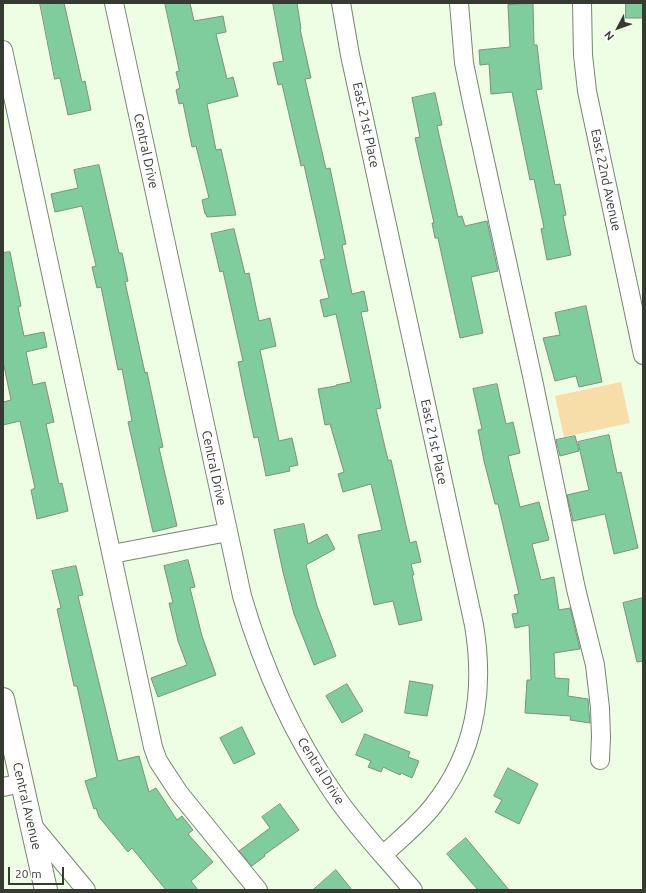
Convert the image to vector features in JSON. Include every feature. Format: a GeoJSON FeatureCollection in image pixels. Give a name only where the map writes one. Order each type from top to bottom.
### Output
{"type":"FeatureCollection","features":[{"type":"Feature","properties":{"kind":"main road","name":"Central Avenue"},"geometry":{"type":"LineString","coordinates":[[3,699],[12,785],[32,825],[46,890]]}},
{"type":"Feature","properties":{"kind":"street","name":"Central Drive"},"geometry":{"type":"LineString","coordinates":[[114,3],[242,596],[258,649],[278,695],[303,745],[330,789],[356,823],[413,890]]}},
{"type":"Feature","properties":{"kind":"street","name":"East 21st Place"},"geometry":{"type":"LineString","coordinates":[[341,3],[350,55],[474,625],[479,663],[477,706],[474,725],[454,774],[433,806],[383,855]]}},
{"type":"Feature","properties":{"kind":"street"},"geometry":{"type":"LineString","coordinates":[[459,3],[464,63],[472,102],[533,380],[576,589],[595,665],[600,708],[600,760]]}},
{"type":"Feature","properties":{"kind":"street","name":"East 22nd Avenue"},"geometry":{"type":"LineString","coordinates":[[582,3],[583,55],[587,91],[643,355]]}},
{"type":"Feature","properties":{"kind":"street"},"geometry":{"type":"LineString","coordinates":[[3,50],[150,731],[158,761],[168,778],[184,799],[258,890]]}},
{"type":"Feature","properties":{"kind":"street"},"geometry":{"type":"LineString","coordinates":[[112,554],[228,532]]}},
{"type":"Feature","properties":{"kind":"street"},"geometry":{"type":"LineString","coordinates":[[32,825],[86,890]]}},
{"type":"Feature","properties":{"kind":"shaded area"},"geometry":{"type":"Polygon","coordinates":[[[621,382],[630,423],[564,437],[555,396],[621,382]]]}},
{"type":"Feature","properties":{"kind":"building"},"geometry":{"type":"Polygon","coordinates":[[[40,3],[64,3],[82,82],[85,81],[91,110],[68,115],[60,78],[55,79],[40,3]]]}},
{"type":"Feature","properties":{"kind":"building"},"geometry":{"type":"Polygon","coordinates":[[[165,3],[190,3],[194,21],[223,16],[226,32],[216,34],[227,79],[233,77],[238,96],[207,104],[216,150],[221,149],[236,215],[207,217],[205,214],[202,200],[209,198],[196,146],[192,147],[183,103],[179,104],[176,90],[180,88],[176,72],[179,71],[165,3]]]}},
{"type":"Feature","properties":{"kind":"building"},"geometry":{"type":"Polygon","coordinates":[[[273,3],[297,3],[300,29],[311,78],[305,79],[326,169],[330,168],[346,244],[342,245],[352,294],[364,291],[368,311],[361,312],[381,408],[376,409],[388,460],[391,460],[410,543],[416,541],[421,562],[411,564],[422,620],[399,625],[393,601],[374,605],[358,535],[382,530],[371,484],[343,492],[338,474],[344,472],[330,424],[325,425],[318,389],[351,382],[336,314],[324,317],[320,300],[329,298],[320,260],[325,259],[304,165],[301,166],[282,84],[278,85],[273,63],[283,61],[273,3]]]}},
{"type":"Feature","properties":{"kind":"building"},"geometry":{"type":"Polygon","coordinates":[[[626,3],[643,3],[643,18],[626,18],[626,3]]]}},
{"type":"Feature","properties":{"kind":"building"},"geometry":{"type":"Polygon","coordinates":[[[533,4],[534,45],[537,45],[542,89],[536,90],[555,185],[560,184],[566,215],[563,216],[571,255],[547,260],[541,229],[544,228],[534,179],[530,180],[512,92],[491,94],[489,64],[480,65],[479,50],[510,47],[508,5],[533,4]]]}},
{"type":"Feature","properties":{"kind":"building"},"geometry":{"type":"Polygon","coordinates":[[[435,93],[442,125],[437,126],[458,217],[462,216],[465,226],[487,221],[498,271],[471,277],[483,333],[460,338],[438,238],[435,238],[432,223],[434,223],[415,138],[420,137],[412,98],[435,93]]]}},
{"type":"Feature","properties":{"kind":"building"},"geometry":{"type":"Polygon","coordinates":[[[99,165],[119,253],[122,253],[128,281],[125,282],[145,373],[147,372],[163,447],[159,448],[177,526],[153,532],[128,422],[132,421],[122,369],[118,370],[101,287],[97,288],[92,267],[96,266],[82,206],[55,212],[51,194],[78,188],[74,170],[99,165]]]}},
{"type":"Feature","properties":{"kind":"building"},"geometry":{"type":"Polygon","coordinates":[[[234,229],[245,274],[249,273],[259,321],[270,318],[276,346],[260,350],[279,441],[292,438],[298,465],[289,467],[290,471],[266,476],[258,437],[254,438],[243,387],[238,362],[243,361],[223,271],[220,272],[211,234],[234,229]]]}},
{"type":"Feature","properties":{"kind":"building"},"geometry":{"type":"Polygon","coordinates":[[[10,252],[21,306],[18,307],[24,336],[44,332],[47,347],[26,352],[33,385],[45,382],[54,422],[46,424],[59,484],[62,483],[68,511],[37,519],[31,490],[35,488],[20,421],[3,425],[3,402],[11,400],[3,361],[3,253],[10,252]]]}},
{"type":"Feature","properties":{"kind":"building"},"geometry":{"type":"Polygon","coordinates":[[[586,306],[602,382],[579,387],[576,376],[555,381],[543,338],[560,335],[555,313],[586,306]]]}},
{"type":"Feature","properties":{"kind":"building"},"geometry":{"type":"Polygon","coordinates":[[[497,384],[506,424],[513,422],[520,453],[508,456],[520,507],[539,502],[549,540],[532,544],[541,580],[554,577],[559,610],[570,608],[580,649],[554,653],[555,678],[569,679],[568,696],[588,699],[590,723],[570,720],[571,716],[525,713],[527,680],[531,680],[529,625],[515,628],[512,614],[518,613],[514,595],[519,594],[498,504],[495,504],[484,461],[478,430],[482,429],[473,389],[497,384]]]}},
{"type":"Feature","properties":{"kind":"building"},"geometry":{"type":"Polygon","coordinates":[[[609,435],[617,473],[621,472],[638,548],[614,554],[605,514],[573,521],[567,495],[589,490],[578,442],[609,435]]]}},
{"type":"Feature","properties":{"kind":"building"},"geometry":{"type":"Polygon","coordinates":[[[575,436],[579,451],[560,456],[556,440],[575,436]]]}},
{"type":"Feature","properties":{"kind":"building"},"geometry":{"type":"Polygon","coordinates":[[[304,524],[308,544],[327,534],[335,549],[306,565],[317,606],[336,656],[314,665],[294,614],[274,530],[304,524]]]}},
{"type":"Feature","properties":{"kind":"building"},"geometry":{"type":"Polygon","coordinates":[[[188,560],[195,587],[190,588],[202,636],[216,675],[158,697],[151,678],[187,665],[178,641],[169,603],[173,603],[164,566],[188,560]]]}},
{"type":"Feature","properties":{"kind":"building"},"geometry":{"type":"Polygon","coordinates":[[[76,566],[83,595],[78,596],[118,761],[139,756],[149,792],[156,788],[177,820],[182,816],[193,830],[188,834],[213,862],[191,881],[198,890],[166,890],[132,848],[128,852],[99,817],[96,808],[94,809],[85,781],[97,777],[77,686],[74,686],[57,609],[61,608],[52,571],[76,566]]]}},
{"type":"Feature","properties":{"kind":"building"},"geometry":{"type":"Polygon","coordinates":[[[643,598],[643,661],[637,662],[623,603],[643,598]]]}},
{"type":"Feature","properties":{"kind":"building"},"geometry":{"type":"Polygon","coordinates":[[[410,681],[433,685],[427,716],[405,713],[410,681]]]}},
{"type":"Feature","properties":{"kind":"building"},"geometry":{"type":"Polygon","coordinates":[[[347,684],[363,711],[342,723],[326,696],[347,684]]]}},
{"type":"Feature","properties":{"kind":"building"},"geometry":{"type":"Polygon","coordinates":[[[242,727],[255,754],[234,764],[220,738],[242,727]]]}},
{"type":"Feature","properties":{"kind":"building"},"geometry":{"type":"Polygon","coordinates":[[[365,734],[410,752],[408,757],[419,761],[412,778],[401,773],[400,775],[383,767],[381,772],[368,767],[371,761],[356,755],[365,734]]]}},
{"type":"Feature","properties":{"kind":"building"},"geometry":{"type":"Polygon","coordinates":[[[508,768],[538,784],[519,824],[495,812],[502,800],[494,796],[508,768]]]}},
{"type":"Feature","properties":{"kind":"building"},"geometry":{"type":"Polygon","coordinates":[[[280,804],[299,830],[264,855],[265,856],[252,866],[239,851],[270,828],[262,817],[280,804]]]}},
{"type":"Feature","properties":{"kind":"building"},"geometry":{"type":"Polygon","coordinates":[[[466,838],[509,890],[478,890],[447,854],[466,838]]]}},
{"type":"Feature","properties":{"kind":"building"},"geometry":{"type":"Polygon","coordinates":[[[336,870],[352,890],[313,890],[336,870]]]}}]}
